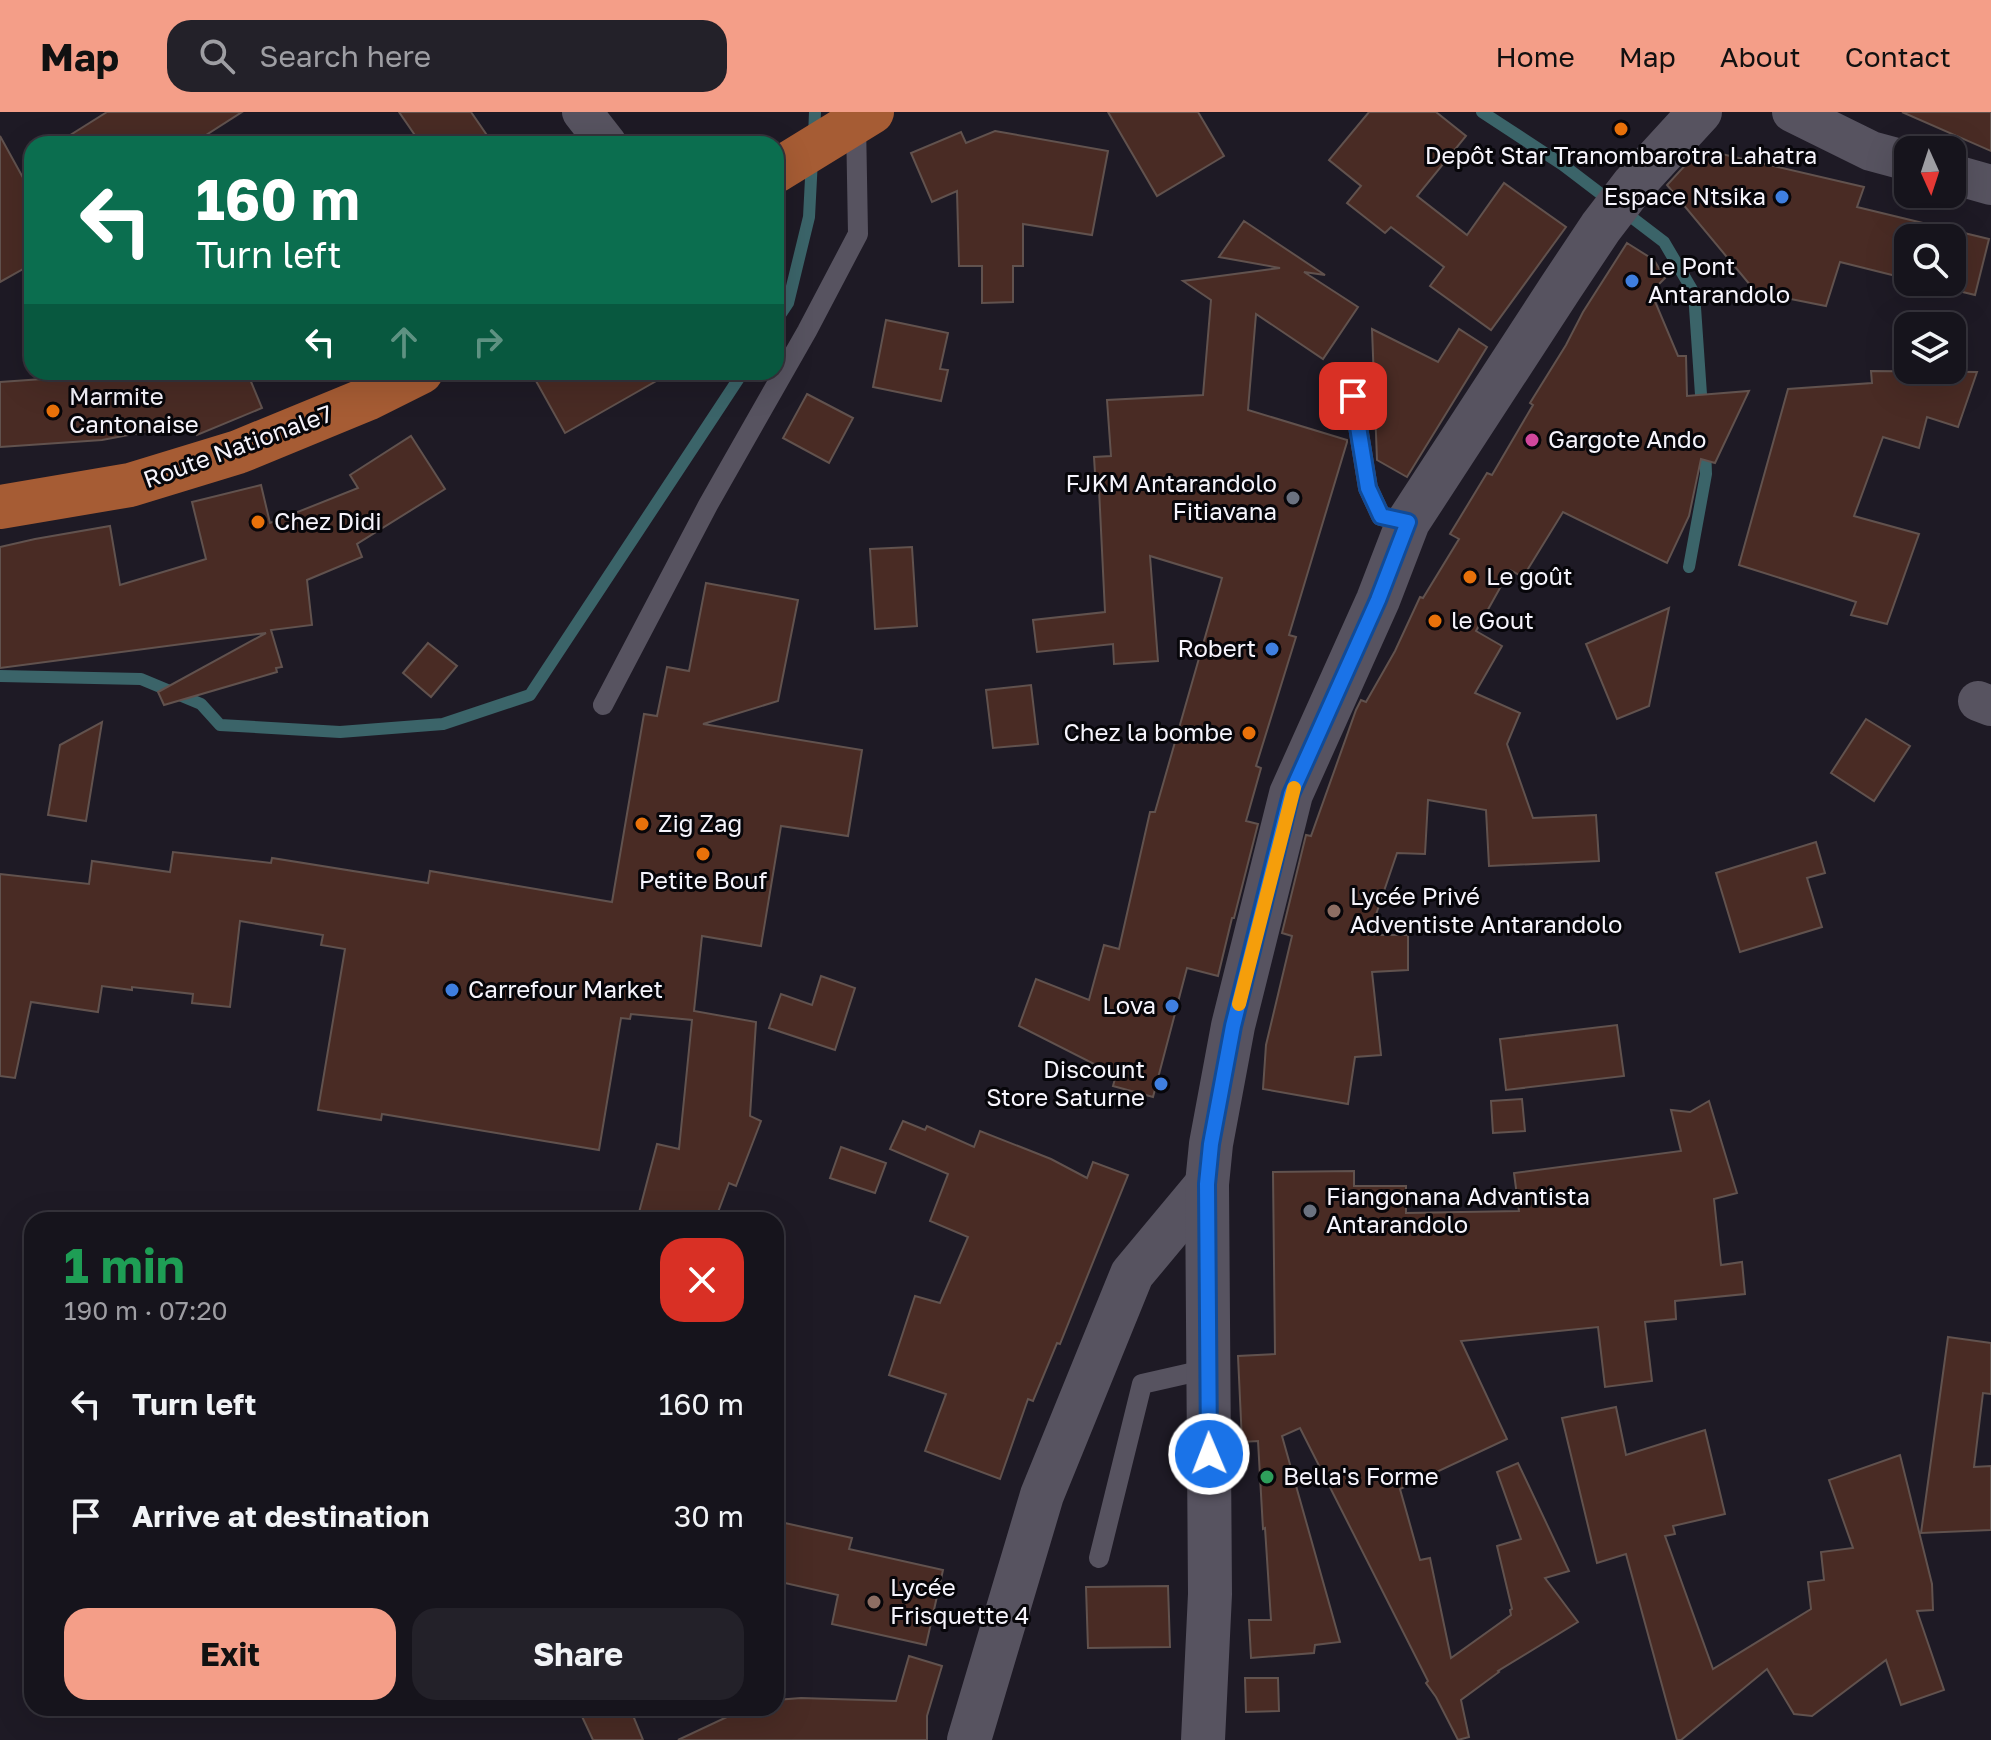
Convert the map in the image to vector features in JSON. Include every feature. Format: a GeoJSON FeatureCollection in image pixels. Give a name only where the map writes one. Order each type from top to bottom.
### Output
{"type":"FeatureCollection","features":[{"type":"Feature","properties":{"kind":"main road"},"geometry":{"type":"LineString","coordinates":[[784,166],[864,117]]}},
{"type":"Feature","properties":{"kind":"main road","name":"Route Nationale7"},"geometry":{"type":"LineString","coordinates":[[0,507],[130,485],[238,452],[367,399],[405,380]]}},
{"type":"Feature","properties":{"kind":"street"},"geometry":{"type":"LineString","coordinates":[[582,112],[601,136]]}},
{"type":"Feature","properties":{"kind":"street"},"geometry":{"type":"LineString","coordinates":[[1203,1740],[1210,1594],[1207,1184],[1211,1144],[1233,1026],[1291,794],[1378,600],[1408,522],[1601,227],[1634,184],[1700,112]]}},
{"type":"Feature","properties":{"kind":"street"},"geometry":{"type":"LineString","coordinates":[[1793,113],[1871,151],[1894,157]]}},
{"type":"Feature","properties":{"kind":"street"},"geometry":{"type":"LineString","coordinates":[[1966,178],[1991,185]]}},
{"type":"Feature","properties":{"kind":"street"},"geometry":{"type":"LineString","coordinates":[[969,1740],[1042,1495],[1132,1274],[1207,1184]]}},
{"type":"Feature","properties":{"kind":"lane"},"geometry":{"type":"LineString","coordinates":[[784,371],[858,234],[864,117]]}},
{"type":"Feature","properties":{"kind":"lane"},"geometry":{"type":"LineString","coordinates":[[603,705],[708,505],[779,380]]}},
{"type":"Feature","properties":{"kind":"lane"},"geometry":{"type":"LineString","coordinates":[[1353,396],[1368,488],[1381,516],[1408,522]]}},
{"type":"Feature","properties":{"kind":"lane"},"geometry":{"type":"LineString","coordinates":[[1099,1558],[1142,1384],[1208,1369]]}},
{"type":"Feature","properties":{"kind":"building"},"geometry":{"type":"Polygon","coordinates":[[[107,112],[242,112],[204,136],[69,136],[107,112]]]}},
{"type":"Feature","properties":{"kind":"building"},"geometry":{"type":"Polygon","coordinates":[[[399,112],[471,112],[488,136],[416,136],[399,112]]]}},
{"type":"Feature","properties":{"kind":"building"},"geometry":{"type":"Polygon","coordinates":[[[1108,112],[1198,112],[1224,156],[1157,196],[1108,112]]]}},
{"type":"Feature","properties":{"kind":"building"},"geometry":{"type":"Polygon","coordinates":[[[1369,112],[1436,112],[1466,136],[1417,196],[1467,235],[1504,183],[1566,227],[1491,330],[1430,286],[1444,267],[1391,227],[1385,233],[1347,203],[1361,186],[1329,160],[1369,112]]]}},
{"type":"Feature","properties":{"kind":"building"},"geometry":{"type":"Polygon","coordinates":[[[1902,112],[1991,112],[1991,151],[1966,140],[1966,136],[1957,136],[1902,112]]]}},
{"type":"Feature","properties":{"kind":"building"},"geometry":{"type":"Polygon","coordinates":[[[995,131],[1108,151],[1092,235],[1023,224],[1023,266],[1013,266],[1013,302],[982,303],[982,266],[959,266],[957,191],[932,202],[911,153],[961,132],[966,143],[995,131]]]}},
{"type":"Feature","properties":{"kind":"building"},"geometry":{"type":"Polygon","coordinates":[[[0,136],[24,180],[24,268],[0,282],[0,136]]]}},
{"type":"Feature","properties":{"kind":"building"},"geometry":{"type":"Polygon","coordinates":[[[1700,149],[1864,187],[1857,207],[1927,224],[1894,224],[1894,276],[1840,262],[1826,306],[1756,292],[1667,185],[1700,149]]]}},
{"type":"Feature","properties":{"kind":"building"},"geometry":{"type":"Polygon","coordinates":[[[1244,221],[1325,275],[1304,272],[1358,307],[1323,359],[1256,314],[1248,410],[1347,442],[1289,635],[1296,637],[1256,766],[1261,768],[1246,821],[1258,824],[1218,976],[1187,968],[1153,1097],[1113,1086],[1116,1075],[1019,1026],[1036,979],[1089,1000],[1104,945],[1119,949],[1150,812],[1155,812],[1222,578],[1150,556],[1158,661],[1114,664],[1113,644],[1037,652],[1033,620],[1105,612],[1099,489],[1096,489],[1094,457],[1111,456],[1107,400],[1203,395],[1211,300],[1183,281],[1280,268],[1219,257],[1244,221]]]}},
{"type":"Feature","properties":{"kind":"building"},"geometry":{"type":"Polygon","coordinates":[[[1966,233],[1989,239],[1975,295],[1966,293],[1966,233]]]}},
{"type":"Feature","properties":{"kind":"building"},"geometry":{"type":"Polygon","coordinates":[[[1627,243],[1654,260],[1665,278],[1651,292],[1678,356],[1686,356],[1687,396],[1749,391],[1715,463],[1701,459],[1689,516],[1667,563],[1563,512],[1523,577],[1510,570],[1476,631],[1502,646],[1475,693],[1520,713],[1507,744],[1533,818],[1596,815],[1599,861],[1489,866],[1486,810],[1428,800],[1425,854],[1397,853],[1369,935],[1408,935],[1408,970],[1372,972],[1381,1055],[1355,1057],[1348,1104],[1263,1089],[1266,1045],[1292,936],[1282,933],[1306,835],[1311,836],[1356,710],[1361,700],[1366,702],[1395,651],[1420,597],[1423,598],[1459,539],[1450,534],[1487,473],[1492,475],[1533,405],[1530,403],[1627,243]]]}},
{"type":"Feature","properties":{"kind":"building"},"geometry":{"type":"Polygon","coordinates":[[[886,320],[948,333],[940,369],[948,370],[941,401],[873,387],[886,320]]]}},
{"type":"Feature","properties":{"kind":"building"},"geometry":{"type":"Polygon","coordinates":[[[1372,329],[1438,362],[1459,329],[1487,347],[1407,477],[1377,460],[1372,329]]]}},
{"type":"Feature","properties":{"kind":"building"},"geometry":{"type":"Polygon","coordinates":[[[1871,371],[1894,371],[1894,384],[1966,384],[1966,372],[1977,372],[1958,427],[1927,417],[1919,448],[1883,437],[1854,516],[1919,534],[1887,624],[1851,615],[1856,602],[1739,565],[1788,389],[1872,383],[1871,371]]]}},
{"type":"Feature","properties":{"kind":"building"},"geometry":{"type":"Polygon","coordinates":[[[250,380],[262,408],[197,435],[192,423],[102,440],[0,447],[0,382],[250,380]]]}},
{"type":"Feature","properties":{"kind":"building"},"geometry":{"type":"Polygon","coordinates":[[[535,380],[658,380],[565,433],[535,380]]]}},
{"type":"Feature","properties":{"kind":"building"},"geometry":{"type":"Polygon","coordinates":[[[807,394],[853,418],[829,463],[783,438],[807,394]]]}},
{"type":"Feature","properties":{"kind":"building"},"geometry":{"type":"Polygon","coordinates":[[[411,436],[445,489],[357,544],[362,557],[307,580],[312,625],[271,630],[282,667],[276,668],[277,672],[164,705],[158,692],[266,633],[0,668],[0,547],[110,526],[120,585],[206,559],[192,502],[261,485],[270,523],[358,488],[350,475],[411,436]]]}},
{"type":"Feature","properties":{"kind":"building"},"geometry":{"type":"Polygon","coordinates":[[[912,547],[917,626],[875,629],[870,549],[912,547]]]}},
{"type":"Feature","properties":{"kind":"building"},"geometry":{"type":"Polygon","coordinates":[[[706,583],[798,600],[778,701],[703,724],[862,750],[848,836],[781,826],[761,946],[702,936],[694,1011],[756,1022],[750,1116],[761,1121],[736,1186],[729,1183],[718,1212],[639,1212],[657,1144],[679,1149],[692,1020],[631,1014],[630,1019],[621,1018],[599,1150],[382,1114],[381,1120],[318,1110],[345,949],[321,945],[323,935],[240,921],[230,1007],[192,1003],[193,994],[102,986],[98,1012],[31,1002],[15,1078],[0,1076],[0,874],[89,884],[92,861],[170,872],[173,852],[271,863],[272,858],[428,883],[430,871],[612,902],[644,714],[657,716],[667,667],[689,671],[706,583]]]}},
{"type":"Feature","properties":{"kind":"building"},"geometry":{"type":"Polygon","coordinates":[[[1669,608],[1649,706],[1617,719],[1586,644],[1669,608]]]}},
{"type":"Feature","properties":{"kind":"building"},"geometry":{"type":"Polygon","coordinates":[[[428,643],[457,666],[431,697],[403,673],[428,643]]]}},
{"type":"Feature","properties":{"kind":"building"},"geometry":{"type":"Polygon","coordinates":[[[1031,685],[1038,744],[993,748],[986,690],[1031,685]]]}},
{"type":"Feature","properties":{"kind":"building"},"geometry":{"type":"Polygon","coordinates":[[[1866,719],[1910,746],[1874,801],[1831,773],[1866,719]]]}},
{"type":"Feature","properties":{"kind":"building"},"geometry":{"type":"Polygon","coordinates":[[[102,722],[86,821],[48,815],[60,745],[102,722]]]}},
{"type":"Feature","properties":{"kind":"building"},"geometry":{"type":"Polygon","coordinates":[[[1816,842],[1825,873],[1807,878],[1822,927],[1740,952],[1716,873],[1816,842]]]}},
{"type":"Feature","properties":{"kind":"building"},"geometry":{"type":"Polygon","coordinates":[[[821,976],[855,988],[835,1050],[769,1028],[781,994],[812,1005],[821,976]]]}},
{"type":"Feature","properties":{"kind":"building"},"geometry":{"type":"Polygon","coordinates":[[[1617,1025],[1624,1076],[1506,1090],[1500,1039],[1617,1025]]]}},
{"type":"Feature","properties":{"kind":"building"},"geometry":{"type":"Polygon","coordinates":[[[1522,1099],[1525,1131],[1493,1133],[1491,1101],[1522,1099]]]}},
{"type":"Feature","properties":{"kind":"building"},"geometry":{"type":"Polygon","coordinates":[[[1709,1101],[1737,1193],[1714,1199],[1721,1265],[1742,1262],[1745,1294],[1675,1301],[1676,1319],[1645,1322],[1652,1381],[1605,1387],[1598,1327],[1461,1341],[1507,1439],[1400,1489],[1420,1560],[1430,1558],[1451,1658],[1511,1615],[1497,1546],[1521,1539],[1497,1472],[1518,1463],[1569,1571],[1545,1578],[1578,1622],[1498,1671],[1461,1700],[1469,1737],[1458,1740],[1426,1683],[1428,1681],[1300,1428],[1282,1436],[1340,1642],[1315,1645],[1314,1653],[1251,1658],[1249,1620],[1271,1620],[1258,1441],[1242,1442],[1238,1356],[1275,1354],[1273,1172],[1354,1171],[1354,1186],[1406,1186],[1406,1213],[1519,1211],[1514,1173],[1681,1151],[1671,1110],[1690,1112],[1709,1101]]]}},
{"type":"Feature","properties":{"kind":"building"},"geometry":{"type":"Polygon","coordinates":[[[903,1121],[925,1130],[927,1126],[974,1147],[980,1131],[1051,1159],[1087,1178],[1093,1162],[1128,1175],[1060,1344],[1057,1343],[1033,1401],[1028,1399],[1000,1479],[925,1451],[946,1394],[889,1375],[915,1296],[940,1303],[968,1237],[930,1221],[948,1174],[890,1149],[903,1121]]]}},
{"type":"Feature","properties":{"kind":"building"},"geometry":{"type":"Polygon","coordinates":[[[841,1147],[886,1163],[875,1193],[830,1178],[841,1147]]]}},
{"type":"Feature","properties":{"kind":"building"},"geometry":{"type":"Polygon","coordinates":[[[1948,1337],[1991,1343],[1991,1394],[1983,1393],[1974,1467],[1991,1466],[1991,1530],[1921,1533],[1948,1337]]]}},
{"type":"Feature","properties":{"kind":"building"},"geometry":{"type":"Polygon","coordinates":[[[1616,1407],[1626,1455],[1705,1430],[1725,1514],[1673,1526],[1675,1534],[1665,1536],[1713,1669],[1811,1609],[1808,1582],[1824,1580],[1821,1552],[1853,1548],[1829,1480],[1900,1455],[1932,1584],[1933,1610],[1917,1611],[1944,1690],[1901,1705],[1886,1660],[1812,1716],[1794,1714],[1767,1669],[1681,1740],[1677,1740],[1626,1554],[1597,1563],[1562,1418],[1616,1407]]]}},
{"type":"Feature","properties":{"kind":"building"},"geometry":{"type":"Polygon","coordinates":[[[784,1523],[852,1538],[849,1549],[943,1570],[926,1645],[832,1624],[838,1595],[784,1583],[784,1523]]]}},
{"type":"Feature","properties":{"kind":"building"},"geometry":{"type":"Polygon","coordinates":[[[1168,1586],[1170,1647],[1088,1648],[1086,1587],[1168,1586]]]}},
{"type":"Feature","properties":{"kind":"building"},"geometry":{"type":"Polygon","coordinates":[[[909,1656],[942,1666],[927,1716],[927,1740],[678,1740],[729,1716],[784,1716],[784,1699],[896,1701],[909,1656]]]}},
{"type":"Feature","properties":{"kind":"building"},"geometry":{"type":"Polygon","coordinates":[[[1245,1678],[1278,1678],[1279,1711],[1246,1712],[1245,1678]]]}},
{"type":"Feature","properties":{"kind":"building"},"geometry":{"type":"Polygon","coordinates":[[[582,1716],[633,1716],[643,1740],[593,1740],[582,1716]]]}},
{"type":"Feature","properties":{"kind":"waterway"},"geometry":{"type":"LineString","coordinates":[[814,137],[815,112]]}},
{"type":"Feature","properties":{"kind":"waterway"},"geometry":{"type":"LineString","coordinates":[[1482,112],[1563,165],[1664,242],[1694,293],[1702,409]]}},
{"type":"Feature","properties":{"kind":"waterway"},"geometry":{"type":"LineString","coordinates":[[784,309],[809,217],[812,159]]}},
{"type":"Feature","properties":{"kind":"waterway"},"geometry":{"type":"LineString","coordinates":[[0,676],[141,679],[201,704],[220,725],[340,732],[443,724],[530,695],[738,380]]}},
{"type":"Feature","properties":{"kind":"waterway"},"geometry":{"type":"LineString","coordinates":[[1689,567],[1706,474],[1705,447]]}},
{"type":"Feature","properties":{"kind":"slow traffic"},"geometry":{"type":"LineString","coordinates":[[1239,1004],[1294,788]]}},
{"type":"Feature","properties":{"kind":"place","name":"Depôt Star Tranombarotra Lahatra"},"geometry":{"type":"Point","coordinates":[1621,129]}},
{"type":"Feature","properties":{"kind":"place","name":"Espace Ntsika"},"geometry":{"type":"Point","coordinates":[1782,197]}},
{"type":"Feature","properties":{"kind":"place","name":"Le Pont Antarandolo"},"geometry":{"type":"Point","coordinates":[1632,281]}},
{"type":"Feature","properties":{"kind":"place","name":"Marmite Cantonaise"},"geometry":{"type":"Point","coordinates":[53,411]}},
{"type":"Feature","properties":{"kind":"place","name":"Gargote Ando"},"geometry":{"type":"Point","coordinates":[1532,440]}},
{"type":"Feature","properties":{"kind":"place","name":"FJKM Antarandolo Fitiavana"},"geometry":{"type":"Point","coordinates":[1293,498]}},
{"type":"Feature","properties":{"kind":"place","name":"Chez Didi"},"geometry":{"type":"Point","coordinates":[258,522]}},
{"type":"Feature","properties":{"kind":"place","name":"Le goût"},"geometry":{"type":"Point","coordinates":[1470,577]}},
{"type":"Feature","properties":{"kind":"place","name":"le Gout"},"geometry":{"type":"Point","coordinates":[1435,621]}},
{"type":"Feature","properties":{"kind":"place","name":"Robert"},"geometry":{"type":"Point","coordinates":[1272,649]}},
{"type":"Feature","properties":{"kind":"place","name":"Chez la bombe"},"geometry":{"type":"Point","coordinates":[1249,733]}},
{"type":"Feature","properties":{"kind":"place","name":"Zig Zag"},"geometry":{"type":"Point","coordinates":[642,824]}},
{"type":"Feature","properties":{"kind":"place","name":"Petite Bouf"},"geometry":{"type":"Point","coordinates":[703,854]}},
{"type":"Feature","properties":{"kind":"place","name":"Lycée Privé Adventiste Antarandolo"},"geometry":{"type":"Point","coordinates":[1334,911]}},
{"type":"Feature","properties":{"kind":"place","name":"Carrefour Market"},"geometry":{"type":"Point","coordinates":[452,990]}},
{"type":"Feature","properties":{"kind":"place","name":"Lova"},"geometry":{"type":"Point","coordinates":[1172,1006]}},
{"type":"Feature","properties":{"kind":"place","name":"Discount Store Saturne"},"geometry":{"type":"Point","coordinates":[1161,1084]}},
{"type":"Feature","properties":{"kind":"place","name":"Fiangonana Advantista Antarandolo"},"geometry":{"type":"Point","coordinates":[1310,1211]}},
{"type":"Feature","properties":{"kind":"place","name":"Bella's Forme"},"geometry":{"type":"Point","coordinates":[1267,1477]}},
{"type":"Feature","properties":{"kind":"place","name":"Lycée Frisquette 4"},"geometry":{"type":"Point","coordinates":[874,1602]}},
{"type":"Feature","properties":{"kind":"route"},"geometry":{"type":"LineString","coordinates":[[1209,1454],[1207,1184],[1211,1144],[1233,1026],[1291,794],[1378,600],[1408,522],[1381,516],[1368,488],[1353,396]]}}]}
